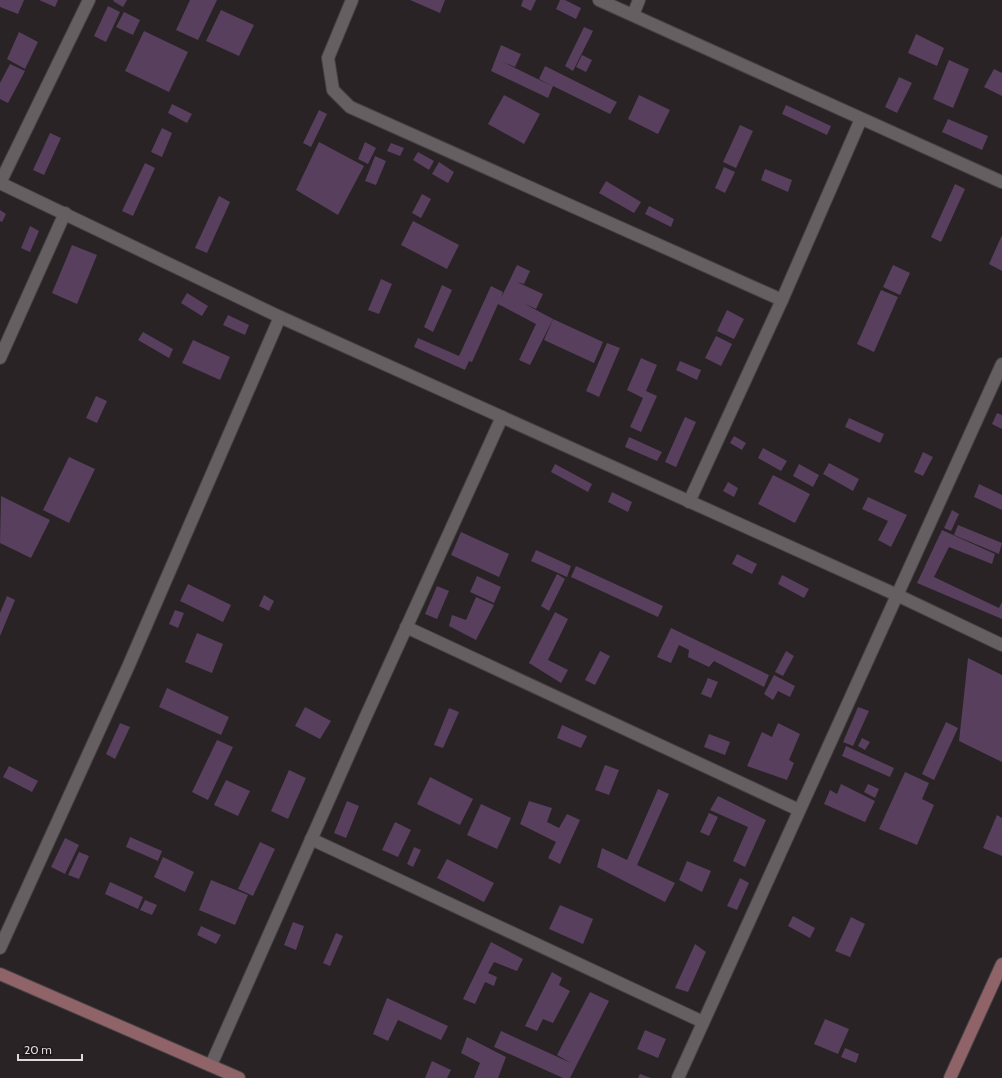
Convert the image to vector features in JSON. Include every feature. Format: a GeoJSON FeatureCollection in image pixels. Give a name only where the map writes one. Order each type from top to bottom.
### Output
{"type":"FeatureCollection","features":[{"type":"Feature","properties":{"kind":"street"},"geometry":{"type":"LineString","coordinates":[[89,0],[0,183],[280,317],[896,595],[1002,645]]}},
{"type":"Feature","properties":{"kind":"street"},"geometry":{"type":"LineString","coordinates":[[352,0],[328,58],[333,90],[350,107],[782,300]]}},
{"type":"Feature","properties":{"kind":"street"},"geometry":{"type":"LineString","coordinates":[[599,0],[1002,182]]}},
{"type":"Feature","properties":{"kind":"street"},"geometry":{"type":"LineString","coordinates":[[633,15],[639,0]]}},
{"type":"Feature","properties":{"kind":"street"},"geometry":{"type":"LineString","coordinates":[[689,502],[782,300],[861,119]]}},
{"type":"Feature","properties":{"kind":"street"},"geometry":{"type":"LineString","coordinates":[[0,358],[65,214]]}},
{"type":"Feature","properties":{"kind":"street"},"geometry":{"type":"LineString","coordinates":[[0,948],[128,667],[280,317]]}},
{"type":"Feature","properties":{"kind":"street"},"geometry":{"type":"LineString","coordinates":[[678,1078],[1002,364]]}},
{"type":"Feature","properties":{"kind":"street"},"geometry":{"type":"LineString","coordinates":[[210,1065],[406,627],[502,417]]}},
{"type":"Feature","properties":{"kind":"street"},"geometry":{"type":"LineString","coordinates":[[406,627],[799,810]]}},
{"type":"Feature","properties":{"kind":"street"},"geometry":{"type":"LineString","coordinates":[[311,839],[703,1022]]}},
{"type":"Feature","properties":{"kind":"street"},"geometry":{"type":"LineString","coordinates":[[950,1078],[1002,964]]}},
{"type":"Feature","properties":{"kind":"street"},"geometry":{"type":"LineString","coordinates":[[0,974],[239,1078]]}},
{"type":"Feature","properties":{"kind":"building"},"geometry":{"type":"Polygon","coordinates":[[[0,0],[24,0],[18,14],[0,7],[0,0]]]}},
{"type":"Feature","properties":{"kind":"building"},"geometry":{"type":"Polygon","coordinates":[[[39,0],[58,0],[55,7],[39,0]]]}},
{"type":"Feature","properties":{"kind":"building"},"geometry":{"type":"Polygon","coordinates":[[[127,0],[123,7],[113,1],[127,0]]]}},
{"type":"Feature","properties":{"kind":"building"},"geometry":{"type":"Polygon","coordinates":[[[190,0],[217,0],[198,40],[176,30],[190,0]]]}},
{"type":"Feature","properties":{"kind":"building"},"geometry":{"type":"Polygon","coordinates":[[[410,0],[445,0],[440,13],[410,0]]]}},
{"type":"Feature","properties":{"kind":"building"},"geometry":{"type":"Polygon","coordinates":[[[523,0],[536,0],[531,11],[521,6],[523,0]]]}},
{"type":"Feature","properties":{"kind":"building"},"geometry":{"type":"Polygon","coordinates":[[[560,0],[565,0],[581,8],[576,19],[556,9],[560,0]]]}},
{"type":"Feature","properties":{"kind":"building"},"geometry":{"type":"Polygon","coordinates":[[[108,6],[120,12],[106,42],[94,36],[108,6]]]}},
{"type":"Feature","properties":{"kind":"building"},"geometry":{"type":"Polygon","coordinates":[[[221,10],[254,25],[239,56],[206,41],[221,10]]]}},
{"type":"Feature","properties":{"kind":"building"},"geometry":{"type":"Polygon","coordinates":[[[124,12],[140,20],[133,35],[116,27],[124,12]]]}},
{"type":"Feature","properties":{"kind":"building"},"geometry":{"type":"Polygon","coordinates":[[[584,27],[593,31],[573,71],[565,66],[584,27]]]}},
{"type":"Feature","properties":{"kind":"building"},"geometry":{"type":"Polygon","coordinates":[[[144,31],[188,52],[169,92],[125,71],[144,31]]]}},
{"type":"Feature","properties":{"kind":"building"},"geometry":{"type":"Polygon","coordinates":[[[19,32],[38,42],[25,69],[7,59],[19,32]]]}},
{"type":"Feature","properties":{"kind":"building"},"geometry":{"type":"Polygon","coordinates":[[[916,34],[944,48],[937,66],[908,53],[916,34]]]}},
{"type":"Feature","properties":{"kind":"building"},"geometry":{"type":"Polygon","coordinates":[[[501,45],[521,54],[515,67],[503,62],[552,86],[539,79],[545,66],[617,102],[610,114],[553,86],[548,98],[491,71],[501,45]]]}},
{"type":"Feature","properties":{"kind":"building"},"geometry":{"type":"Polygon","coordinates":[[[582,55],[592,60],[586,72],[576,67],[582,55]]]}},
{"type":"Feature","properties":{"kind":"building"},"geometry":{"type":"Polygon","coordinates":[[[949,60],[969,69],[953,108],[933,99],[949,60]]]}},
{"type":"Feature","properties":{"kind":"building"},"geometry":{"type":"Polygon","coordinates":[[[10,64],[25,71],[8,103],[0,99],[0,83],[10,64]]]}},
{"type":"Feature","properties":{"kind":"building"},"geometry":{"type":"Polygon","coordinates":[[[994,69],[1002,73],[1002,96],[984,87],[994,69]]]}},
{"type":"Feature","properties":{"kind":"building"},"geometry":{"type":"Polygon","coordinates":[[[899,77],[912,83],[897,113],[885,107],[899,77]]]}},
{"type":"Feature","properties":{"kind":"building"},"geometry":{"type":"Polygon","coordinates":[[[504,95],[540,114],[524,144],[488,124],[504,95]]]}},
{"type":"Feature","properties":{"kind":"building"},"geometry":{"type":"Polygon","coordinates":[[[639,95],[670,110],[658,134],[628,119],[639,95]]]}},
{"type":"Feature","properties":{"kind":"building"},"geometry":{"type":"Polygon","coordinates":[[[172,104],[192,114],[187,123],[168,113],[172,104]]]}},
{"type":"Feature","properties":{"kind":"building"},"geometry":{"type":"Polygon","coordinates":[[[786,105],[831,126],[827,135],[782,114],[786,105]]]}},
{"type":"Feature","properties":{"kind":"building"},"geometry":{"type":"Polygon","coordinates":[[[319,110],[327,114],[311,147],[303,143],[319,110]]]}},
{"type":"Feature","properties":{"kind":"building"},"geometry":{"type":"Polygon","coordinates":[[[948,119],[988,136],[982,150],[942,132],[948,119]]]}},
{"type":"Feature","properties":{"kind":"building"},"geometry":{"type":"Polygon","coordinates":[[[740,125],[753,131],[736,168],[723,162],[740,125]]]}},
{"type":"Feature","properties":{"kind":"building"},"geometry":{"type":"Polygon","coordinates":[[[162,128],[172,133],[162,157],[151,152],[162,128]]]}},
{"type":"Feature","properties":{"kind":"building"},"geometry":{"type":"Polygon","coordinates":[[[50,133],[61,138],[44,175],[33,170],[50,133]]]}},
{"type":"Feature","properties":{"kind":"building"},"geometry":{"type":"Polygon","coordinates":[[[319,142],[364,166],[338,215],[296,190],[319,142]]]}},
{"type":"Feature","properties":{"kind":"building"},"geometry":{"type":"Polygon","coordinates":[[[365,142],[376,148],[368,164],[358,159],[365,142]]]}},
{"type":"Feature","properties":{"kind":"building"},"geometry":{"type":"Polygon","coordinates":[[[391,143],[404,148],[400,156],[387,151],[391,143]]]}},
{"type":"Feature","properties":{"kind":"building"},"geometry":{"type":"Polygon","coordinates":[[[418,152],[434,161],[429,170],[413,160],[418,152]]]}},
{"type":"Feature","properties":{"kind":"building"},"geometry":{"type":"Polygon","coordinates":[[[375,156],[386,161],[376,185],[365,181],[375,156]]]}},
{"type":"Feature","properties":{"kind":"building"},"geometry":{"type":"Polygon","coordinates":[[[439,162],[454,172],[448,183],[432,174],[439,162]]]}},
{"type":"Feature","properties":{"kind":"building"},"geometry":{"type":"Polygon","coordinates":[[[145,163],[155,168],[133,216],[122,211],[145,163]]]}},
{"type":"Feature","properties":{"kind":"building"},"geometry":{"type":"Polygon","coordinates":[[[724,167],[735,172],[725,193],[715,188],[724,167]]]}},
{"type":"Feature","properties":{"kind":"building"},"geometry":{"type":"Polygon","coordinates":[[[765,169],[792,180],[788,192],[761,180],[765,169]]]}},
{"type":"Feature","properties":{"kind":"building"},"geometry":{"type":"Polygon","coordinates":[[[606,181],[641,202],[634,213],[599,193],[606,181]]]}},
{"type":"Feature","properties":{"kind":"building"},"geometry":{"type":"Polygon","coordinates":[[[955,184],[965,189],[941,242],[931,237],[955,184]]]}},
{"type":"Feature","properties":{"kind":"building"},"geometry":{"type":"Polygon","coordinates":[[[422,194],[431,199],[421,218],[412,213],[422,194]]]}},
{"type":"Feature","properties":{"kind":"building"},"geometry":{"type":"Polygon","coordinates":[[[219,196],[230,202],[207,253],[195,248],[219,196]]]}},
{"type":"Feature","properties":{"kind":"building"},"geometry":{"type":"Polygon","coordinates":[[[649,206],[674,219],[671,227],[645,214],[649,206]]]}},
{"type":"Feature","properties":{"kind":"building"},"geometry":{"type":"Polygon","coordinates":[[[0,210],[6,214],[2,222],[0,221],[0,210]]]}},
{"type":"Feature","properties":{"kind":"building"},"geometry":{"type":"Polygon","coordinates":[[[413,221],[459,245],[447,269],[401,245],[413,221]]]}},
{"type":"Feature","properties":{"kind":"building"},"geometry":{"type":"Polygon","coordinates":[[[30,226],[39,231],[30,252],[21,248],[30,226]]]}},
{"type":"Feature","properties":{"kind":"building"},"geometry":{"type":"Polygon","coordinates":[[[1002,235],[1002,271],[989,264],[1002,235]]]}},
{"type":"Feature","properties":{"kind":"building"},"geometry":{"type":"Polygon","coordinates":[[[72,245],[97,255],[77,304],[52,293],[72,245]]]}},
{"type":"Feature","properties":{"kind":"building"},"geometry":{"type":"Polygon","coordinates":[[[517,265],[530,271],[524,284],[517,282],[543,294],[536,309],[523,303],[553,319],[530,365],[519,360],[536,324],[498,304],[472,362],[469,361],[465,370],[414,347],[418,338],[459,356],[491,286],[503,292],[501,298],[517,265]]]}},
{"type":"Feature","properties":{"kind":"building"},"geometry":{"type":"Polygon","coordinates":[[[893,265],[910,273],[900,295],[883,287],[893,265]]]}},
{"type":"Feature","properties":{"kind":"building"},"geometry":{"type":"Polygon","coordinates":[[[381,279],[392,284],[379,314],[368,310],[381,279]]]}},
{"type":"Feature","properties":{"kind":"building"},"geometry":{"type":"Polygon","coordinates":[[[442,285],[452,290],[433,332],[424,327],[442,285]]]}},
{"type":"Feature","properties":{"kind":"building"},"geometry":{"type":"Polygon","coordinates":[[[881,290],[898,297],[874,352],[857,344],[881,290]]]}},
{"type":"Feature","properties":{"kind":"building"},"geometry":{"type":"Polygon","coordinates":[[[187,293],[208,306],[202,316],[181,303],[187,293]]]}},
{"type":"Feature","properties":{"kind":"building"},"geometry":{"type":"Polygon","coordinates":[[[727,310],[744,319],[734,339],[717,331],[727,310]]]}},
{"type":"Feature","properties":{"kind":"building"},"geometry":{"type":"Polygon","coordinates":[[[228,315],[249,325],[245,335],[223,325],[228,315]]]}},
{"type":"Feature","properties":{"kind":"building"},"geometry":{"type":"Polygon","coordinates":[[[553,319],[603,342],[594,363],[544,340],[553,319]]]}},
{"type":"Feature","properties":{"kind":"building"},"geometry":{"type":"Polygon","coordinates":[[[143,332],[173,349],[169,358],[138,340],[143,332]]]}},
{"type":"Feature","properties":{"kind":"building"},"geometry":{"type":"Polygon","coordinates":[[[716,336],[732,344],[721,366],[705,358],[716,336]]]}},
{"type":"Feature","properties":{"kind":"building"},"geometry":{"type":"Polygon","coordinates":[[[193,340],[230,357],[220,380],[182,363],[193,340]]]}},
{"type":"Feature","properties":{"kind":"building"},"geometry":{"type":"Polygon","coordinates":[[[607,343],[620,348],[599,397],[586,391],[607,343]]]}},
{"type":"Feature","properties":{"kind":"building"},"geometry":{"type":"Polygon","coordinates":[[[641,358],[657,365],[646,391],[657,396],[641,432],[630,427],[643,398],[627,390],[641,358]]]}},
{"type":"Feature","properties":{"kind":"building"},"geometry":{"type":"Polygon","coordinates":[[[680,361],[701,370],[697,380],[676,370],[680,361]]]}},
{"type":"Feature","properties":{"kind":"building"},"geometry":{"type":"Polygon","coordinates":[[[96,396],[107,401],[97,423],[86,418],[96,396]]]}},
{"type":"Feature","properties":{"kind":"building"},"geometry":{"type":"Polygon","coordinates":[[[997,413],[1002,415],[1002,429],[992,424],[997,413]]]}},
{"type":"Feature","properties":{"kind":"building"},"geometry":{"type":"Polygon","coordinates":[[[685,417],[696,422],[676,467],[665,462],[685,417]]]}},
{"type":"Feature","properties":{"kind":"building"},"geometry":{"type":"Polygon","coordinates":[[[849,418],[884,434],[880,443],[845,427],[849,418]]]}},
{"type":"Feature","properties":{"kind":"building"},"geometry":{"type":"Polygon","coordinates":[[[734,436],[746,443],[742,450],[730,443],[734,436]]]}},
{"type":"Feature","properties":{"kind":"building"},"geometry":{"type":"Polygon","coordinates":[[[629,437],[662,452],[657,461],[625,447],[629,437]]]}},
{"type":"Feature","properties":{"kind":"building"},"geometry":{"type":"Polygon","coordinates":[[[763,448],[787,461],[781,471],[758,458],[763,448]]]}},
{"type":"Feature","properties":{"kind":"building"},"geometry":{"type":"Polygon","coordinates":[[[923,452],[933,457],[923,476],[914,472],[923,452]]]}},
{"type":"Feature","properties":{"kind":"building"},"geometry":{"type":"Polygon","coordinates":[[[69,457],[95,469],[69,523],[43,510],[69,457]]]}},
{"type":"Feature","properties":{"kind":"building"},"geometry":{"type":"Polygon","coordinates":[[[829,463],[859,479],[853,491],[823,474],[829,463]]]}},
{"type":"Feature","properties":{"kind":"building"},"geometry":{"type":"Polygon","coordinates":[[[555,464],[592,484],[588,492],[551,472],[555,464]]]}},
{"type":"Feature","properties":{"kind":"building"},"geometry":{"type":"Polygon","coordinates":[[[799,464],[819,475],[813,487],[793,476],[799,464]]]}},
{"type":"Feature","properties":{"kind":"building"},"geometry":{"type":"Polygon","coordinates":[[[773,475],[810,494],[795,523],[758,504],[773,475]]]}},
{"type":"Feature","properties":{"kind":"building"},"geometry":{"type":"Polygon","coordinates":[[[728,482],[738,488],[734,497],[723,491],[728,482]]]}},
{"type":"Feature","properties":{"kind":"building"},"geometry":{"type":"Polygon","coordinates":[[[979,484],[1002,495],[1002,510],[974,497],[979,484]]]}},
{"type":"Feature","properties":{"kind":"building"},"geometry":{"type":"Polygon","coordinates":[[[612,492],[632,502],[628,512],[608,502],[612,492]]]}},
{"type":"Feature","properties":{"kind":"building"},"geometry":{"type":"Polygon","coordinates":[[[1,496],[50,520],[31,558],[0,543],[1,496]]]}},
{"type":"Feature","properties":{"kind":"building"},"geometry":{"type":"Polygon","coordinates":[[[868,497],[907,515],[891,547],[878,540],[888,521],[862,509],[868,497]]]}},
{"type":"Feature","properties":{"kind":"building"},"geometry":{"type":"Polygon","coordinates":[[[952,510],[959,514],[951,531],[944,528],[952,510]]]}},
{"type":"Feature","properties":{"kind":"building"},"geometry":{"type":"Polygon","coordinates":[[[958,525],[1002,543],[999,554],[954,535],[958,525]]]}},
{"type":"Feature","properties":{"kind":"building"},"geometry":{"type":"Polygon","coordinates":[[[942,530],[995,554],[992,564],[949,547],[934,577],[999,608],[1002,602],[1002,619],[917,583],[942,530]]]}},
{"type":"Feature","properties":{"kind":"building"},"geometry":{"type":"Polygon","coordinates":[[[461,532],[509,554],[499,577],[451,555],[461,532]]]}},
{"type":"Feature","properties":{"kind":"building"},"geometry":{"type":"Polygon","coordinates":[[[536,550],[571,566],[567,577],[531,561],[536,550]]]}},
{"type":"Feature","properties":{"kind":"building"},"geometry":{"type":"Polygon","coordinates":[[[737,554],[757,564],[752,574],[732,564],[737,554]]]}},
{"type":"Feature","properties":{"kind":"building"},"geometry":{"type":"Polygon","coordinates":[[[576,566],[663,606],[658,617],[571,577],[576,566]]]}},
{"type":"Feature","properties":{"kind":"building"},"geometry":{"type":"Polygon","coordinates":[[[557,574],[565,579],[549,611],[541,606],[557,574]]]}},
{"type":"Feature","properties":{"kind":"building"},"geometry":{"type":"Polygon","coordinates":[[[782,575],[809,589],[804,598],[778,584],[782,575]]]}},
{"type":"Feature","properties":{"kind":"building"},"geometry":{"type":"Polygon","coordinates":[[[477,576],[501,587],[494,603],[470,592],[477,576]]]}},
{"type":"Feature","properties":{"kind":"building"},"geometry":{"type":"Polygon","coordinates":[[[188,584],[231,605],[223,622],[180,601],[188,584]]]}},
{"type":"Feature","properties":{"kind":"building"},"geometry":{"type":"Polygon","coordinates":[[[437,586],[449,591],[437,619],[425,614],[437,586]]]}},
{"type":"Feature","properties":{"kind":"building"},"geometry":{"type":"Polygon","coordinates":[[[264,595],[274,601],[269,611],[259,606],[264,595]]]}},
{"type":"Feature","properties":{"kind":"building"},"geometry":{"type":"Polygon","coordinates":[[[7,596],[15,600],[0,636],[0,613],[7,596]]]}},
{"type":"Feature","properties":{"kind":"building"},"geometry":{"type":"Polygon","coordinates":[[[476,597],[494,605],[476,640],[449,626],[452,615],[466,620],[476,597]]]}},
{"type":"Feature","properties":{"kind":"building"},"geometry":{"type":"Polygon","coordinates":[[[175,610],[184,613],[178,628],[169,624],[175,610]]]}},
{"type":"Feature","properties":{"kind":"building"},"geometry":{"type":"Polygon","coordinates":[[[555,612],[568,619],[548,660],[568,670],[561,683],[529,663],[555,612]]]}},
{"type":"Feature","properties":{"kind":"building"},"geometry":{"type":"Polygon","coordinates":[[[671,628],[769,675],[764,687],[714,661],[709,667],[688,657],[689,650],[679,645],[671,663],[657,657],[671,628]]]}},
{"type":"Feature","properties":{"kind":"building"},"geometry":{"type":"Polygon","coordinates":[[[197,633],[223,644],[212,673],[185,662],[197,633]]]}},
{"type":"Feature","properties":{"kind":"building"},"geometry":{"type":"Polygon","coordinates":[[[600,651],[610,656],[595,685],[585,680],[600,651]]]}},
{"type":"Feature","properties":{"kind":"building"},"geometry":{"type":"Polygon","coordinates":[[[786,651],[794,656],[783,676],[775,672],[786,651]]]}},
{"type":"Feature","properties":{"kind":"building"},"geometry":{"type":"Polygon","coordinates":[[[968,658],[1002,675],[1002,762],[959,741],[968,658]]]}},
{"type":"Feature","properties":{"kind":"building"},"geometry":{"type":"Polygon","coordinates":[[[774,675],[795,686],[790,697],[778,691],[773,700],[764,694],[774,675]]]}},
{"type":"Feature","properties":{"kind":"building"},"geometry":{"type":"Polygon","coordinates":[[[708,678],[718,682],[711,698],[701,694],[708,678]]]}},
{"type":"Feature","properties":{"kind":"building"},"geometry":{"type":"Polygon","coordinates":[[[167,688],[229,717],[221,735],[159,707],[167,688]]]}},
{"type":"Feature","properties":{"kind":"building"},"geometry":{"type":"Polygon","coordinates":[[[305,707],[331,721],[320,739],[295,726],[305,707]]]}},
{"type":"Feature","properties":{"kind":"building"},"geometry":{"type":"Polygon","coordinates":[[[858,707],[869,711],[853,746],[843,742],[858,707]]]}},
{"type":"Feature","properties":{"kind":"building"},"geometry":{"type":"Polygon","coordinates":[[[449,708],[459,712],[443,748],[434,745],[449,708]]]}},
{"type":"Feature","properties":{"kind":"building"},"geometry":{"type":"Polygon","coordinates":[[[946,722],[958,728],[934,780],[922,774],[946,722]]]}},
{"type":"Feature","properties":{"kind":"building"},"geometry":{"type":"Polygon","coordinates":[[[120,723],[130,727],[115,759],[106,754],[120,723]]]}},
{"type":"Feature","properties":{"kind":"building"},"geometry":{"type":"Polygon","coordinates":[[[778,723],[800,734],[789,760],[794,763],[787,780],[747,766],[762,732],[772,737],[778,723]]]}},
{"type":"Feature","properties":{"kind":"building"},"geometry":{"type":"Polygon","coordinates":[[[562,725],[587,736],[581,748],[557,738],[562,725]]]}},
{"type":"Feature","properties":{"kind":"building"},"geometry":{"type":"Polygon","coordinates":[[[709,734],[730,742],[725,755],[704,747],[709,734]]]}},
{"type":"Feature","properties":{"kind":"building"},"geometry":{"type":"Polygon","coordinates":[[[862,738],[870,742],[865,750],[858,746],[862,738]]]}},
{"type":"Feature","properties":{"kind":"building"},"geometry":{"type":"Polygon","coordinates":[[[217,740],[233,747],[208,800],[192,792],[217,740]]]}},
{"type":"Feature","properties":{"kind":"building"},"geometry":{"type":"Polygon","coordinates":[[[846,746],[894,768],[890,777],[842,756],[846,746]]]}},
{"type":"Feature","properties":{"kind":"building"},"geometry":{"type":"Polygon","coordinates":[[[605,765],[619,770],[609,795],[595,790],[605,765]]]}},
{"type":"Feature","properties":{"kind":"building"},"geometry":{"type":"Polygon","coordinates":[[[9,766],[38,781],[32,792],[3,777],[9,766]]]}},
{"type":"Feature","properties":{"kind":"building"},"geometry":{"type":"Polygon","coordinates":[[[289,770],[306,778],[288,819],[271,811],[289,770]]]}},
{"type":"Feature","properties":{"kind":"building"},"geometry":{"type":"Polygon","coordinates":[[[905,772],[929,783],[922,799],[934,805],[917,845],[879,829],[905,772]]]}},
{"type":"Feature","properties":{"kind":"building"},"geometry":{"type":"Polygon","coordinates":[[[430,777],[473,799],[460,825],[417,804],[430,777]]]}},
{"type":"Feature","properties":{"kind":"building"},"geometry":{"type":"Polygon","coordinates":[[[226,780],[250,791],[238,816],[214,805],[226,780]]]}},
{"type":"Feature","properties":{"kind":"building"},"geometry":{"type":"Polygon","coordinates":[[[841,784],[875,801],[865,822],[824,804],[830,790],[837,794],[841,784]]]}},
{"type":"Feature","properties":{"kind":"building"},"geometry":{"type":"Polygon","coordinates":[[[868,784],[879,789],[875,798],[864,792],[868,784]]]}},
{"type":"Feature","properties":{"kind":"building"},"geometry":{"type":"Polygon","coordinates":[[[658,789],[669,794],[637,865],[675,883],[665,902],[597,867],[602,848],[627,860],[658,789]]]}},
{"type":"Feature","properties":{"kind":"building"},"geometry":{"type":"Polygon","coordinates":[[[718,796],[766,820],[745,867],[733,861],[748,827],[710,810],[718,796]]]}},
{"type":"Feature","properties":{"kind":"building"},"geometry":{"type":"Polygon","coordinates":[[[347,801],[359,806],[346,838],[334,833],[347,801]]]}},
{"type":"Feature","properties":{"kind":"building"},"geometry":{"type":"Polygon","coordinates":[[[529,801],[552,808],[547,822],[559,828],[567,814],[580,820],[560,864],[548,858],[556,842],[520,824],[529,801]]]}},
{"type":"Feature","properties":{"kind":"building"},"geometry":{"type":"Polygon","coordinates":[[[481,804],[511,818],[497,849],[467,835],[481,804]]]}},
{"type":"Feature","properties":{"kind":"building"},"geometry":{"type":"Polygon","coordinates":[[[709,813],[718,817],[709,836],[700,832],[709,813]]]}},
{"type":"Feature","properties":{"kind":"building"},"geometry":{"type":"Polygon","coordinates":[[[997,815],[1002,818],[1002,856],[983,848],[997,815]]]}},
{"type":"Feature","properties":{"kind":"building"},"geometry":{"type":"Polygon","coordinates":[[[395,822],[411,830],[398,857],[382,850],[395,822]]]}},
{"type":"Feature","properties":{"kind":"building"},"geometry":{"type":"Polygon","coordinates":[[[130,837],[162,851],[158,861],[126,847],[130,837]]]}},
{"type":"Feature","properties":{"kind":"building"},"geometry":{"type":"Polygon","coordinates":[[[65,838],[79,845],[65,874],[51,867],[65,838]]]}},
{"type":"Feature","properties":{"kind":"building"},"geometry":{"type":"Polygon","coordinates":[[[260,842],[275,849],[253,896],[238,889],[260,842]]]}},
{"type":"Feature","properties":{"kind":"building"},"geometry":{"type":"Polygon","coordinates":[[[414,847],[421,850],[413,867],[407,864],[414,847]]]}},
{"type":"Feature","properties":{"kind":"building"},"geometry":{"type":"Polygon","coordinates":[[[79,852],[89,856],[79,879],[68,875],[79,852]]]}},
{"type":"Feature","properties":{"kind":"building"},"geometry":{"type":"Polygon","coordinates":[[[163,857],[194,872],[185,892],[154,877],[163,857]]]}},
{"type":"Feature","properties":{"kind":"building"},"geometry":{"type":"Polygon","coordinates":[[[447,859],[494,883],[484,902],[437,878],[447,859]]]}},
{"type":"Feature","properties":{"kind":"building"},"geometry":{"type":"Polygon","coordinates":[[[687,861],[711,871],[702,892],[679,880],[687,861]]]}},
{"type":"Feature","properties":{"kind":"building"},"geometry":{"type":"Polygon","coordinates":[[[740,878],[749,883],[737,910],[727,906],[740,878]]]}},
{"type":"Feature","properties":{"kind":"building"},"geometry":{"type":"Polygon","coordinates":[[[211,880],[248,895],[235,925],[199,910],[211,880]]]}},
{"type":"Feature","properties":{"kind":"building"},"geometry":{"type":"Polygon","coordinates":[[[110,882],[143,897],[138,909],[105,894],[110,882]]]}},
{"type":"Feature","properties":{"kind":"building"},"geometry":{"type":"Polygon","coordinates":[[[145,900],[157,905],[152,915],[140,910],[145,900]]]}},
{"type":"Feature","properties":{"kind":"building"},"geometry":{"type":"Polygon","coordinates":[[[560,905],[593,919],[583,944],[549,929],[560,905]]]}},
{"type":"Feature","properties":{"kind":"building"},"geometry":{"type":"Polygon","coordinates":[[[793,916],[815,928],[810,938],[788,926],[793,916]]]}},
{"type":"Feature","properties":{"kind":"building"},"geometry":{"type":"Polygon","coordinates":[[[851,917],[865,924],[850,957],[835,951],[851,917]]]}},
{"type":"Feature","properties":{"kind":"building"},"geometry":{"type":"Polygon","coordinates":[[[293,922],[304,926],[296,950],[284,945],[293,922]]]}},
{"type":"Feature","properties":{"kind":"building"},"geometry":{"type":"Polygon","coordinates":[[[201,926],[221,935],[216,944],[197,935],[201,926]]]}},
{"type":"Feature","properties":{"kind":"building"},"geometry":{"type":"Polygon","coordinates":[[[336,933],[343,936],[330,966],[323,963],[336,933]]]}},
{"type":"Feature","properties":{"kind":"building"},"geometry":{"type":"Polygon","coordinates":[[[491,942],[523,959],[517,971],[494,962],[488,973],[497,977],[494,986],[485,982],[475,1004],[463,999],[491,942]]]}},
{"type":"Feature","properties":{"kind":"building"},"geometry":{"type":"Polygon","coordinates":[[[695,944],[706,952],[688,992],[675,988],[695,944]]]}},
{"type":"Feature","properties":{"kind":"building"},"geometry":{"type":"Polygon","coordinates":[[[552,972],[562,978],[559,985],[570,991],[553,1023],[543,1019],[537,1031],[525,1026],[552,972]]]}},
{"type":"Feature","properties":{"kind":"building"},"geometry":{"type":"Polygon","coordinates":[[[590,992],[609,1001],[570,1078],[563,1078],[494,1047],[501,1031],[571,1063],[557,1055],[590,992]]]}},
{"type":"Feature","properties":{"kind":"building"},"geometry":{"type":"Polygon","coordinates":[[[387,998],[448,1026],[441,1040],[398,1020],[388,1041],[373,1034],[387,998]]]}},
{"type":"Feature","properties":{"kind":"building"},"geometry":{"type":"Polygon","coordinates":[[[825,1019],[849,1029],[838,1054],[814,1044],[825,1019]]]}},
{"type":"Feature","properties":{"kind":"building"},"geometry":{"type":"Polygon","coordinates":[[[645,1030],[666,1039],[658,1058],[637,1049],[645,1030]]]}},
{"type":"Feature","properties":{"kind":"building"},"geometry":{"type":"Polygon","coordinates":[[[467,1037],[506,1057],[498,1078],[474,1078],[480,1063],[461,1053],[467,1037]]]}},
{"type":"Feature","properties":{"kind":"building"},"geometry":{"type":"Polygon","coordinates":[[[845,1048],[859,1054],[856,1063],[841,1057],[845,1048]]]}},
{"type":"Feature","properties":{"kind":"building"},"geometry":{"type":"Polygon","coordinates":[[[432,1061],[451,1070],[447,1078],[425,1078],[432,1061]]]}},
{"type":"Feature","properties":{"kind":"building"},"geometry":{"type":"Polygon","coordinates":[[[640,1074],[651,1078],[638,1078],[640,1074]]]}}]}
